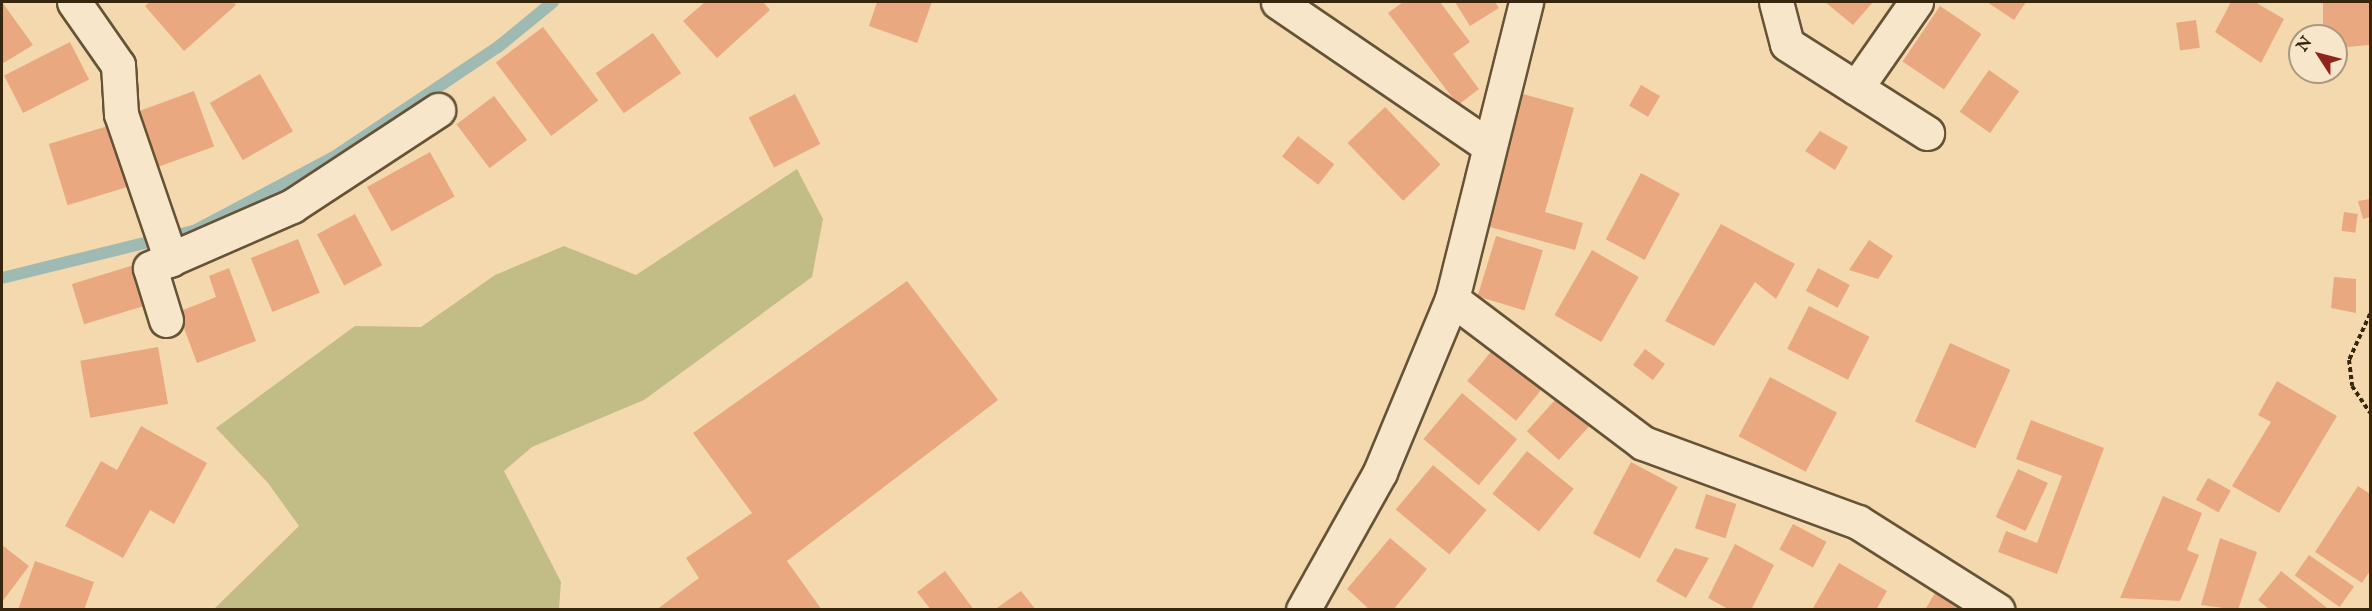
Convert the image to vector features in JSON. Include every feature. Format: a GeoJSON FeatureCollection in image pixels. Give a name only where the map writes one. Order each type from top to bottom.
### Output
{"type":"FeatureCollection","features":[{"type":"Feature","properties":{"kind":"street"},"geometry":{"type":"LineString","coordinates":[[74,2],[118,65],[121,114],[166,246]]}},
{"type":"Feature","properties":{"kind":"street"},"geometry":{"type":"LineString","coordinates":[[1278,2],[1488,145]]}},
{"type":"Feature","properties":{"kind":"street"},"geometry":{"type":"LineString","coordinates":[[1303,609],[1380,472],[1452,299],[1488,145],[1526,2]]}},
{"type":"Feature","properties":{"kind":"street"},"geometry":{"type":"LineString","coordinates":[[1776,2],[1787,44],[1928,133]]}},
{"type":"Feature","properties":{"kind":"street"},"geometry":{"type":"LineString","coordinates":[[1856,88],[1916,2]]}},
{"type":"Feature","properties":{"kind":"street"},"geometry":{"type":"LineString","coordinates":[[166,320],[150,268],[166,246],[292,206],[438,110]]}},
{"type":"Feature","properties":{"kind":"street"},"geometry":{"type":"LineString","coordinates":[[1452,299],[1643,443],[1858,522],[1997,609]]}},
{"type":"Feature","properties":{"kind":"path"},"geometry":{"type":"LineString","coordinates":[[2370,314],[2349,360],[2352,387],[2370,412]]}},
{"type":"Feature","properties":{"kind":"shaded area"},"geometry":{"type":"Polygon","coordinates":[[[797,169],[823,219],[812,277],[644,400],[532,447],[504,471],[561,582],[559,609],[214,609],[299,526],[268,483],[216,428],[355,326],[421,327],[495,275],[564,246],[636,275],[797,169]]]}},
{"type":"Feature","properties":{"kind":"building"},"geometry":{"type":"Polygon","coordinates":[[[2,2],[33,45],[2,64],[2,2]]]}},
{"type":"Feature","properties":{"kind":"building"},"geometry":{"type":"Polygon","coordinates":[[[150,2],[233,2],[236,5],[184,51],[145,6],[150,2]]]}},
{"type":"Feature","properties":{"kind":"building"},"geometry":{"type":"Polygon","coordinates":[[[705,2],[763,2],[770,10],[717,58],[683,21],[705,2]]]}},
{"type":"Feature","properties":{"kind":"building"},"geometry":{"type":"Polygon","coordinates":[[[877,2],[932,2],[917,43],[869,26],[877,2]]]}},
{"type":"Feature","properties":{"kind":"building"},"geometry":{"type":"Polygon","coordinates":[[[1403,2],[1440,2],[1470,42],[1453,54],[1479,89],[1458,105],[1388,13],[1403,2]]]}},
{"type":"Feature","properties":{"kind":"building"},"geometry":{"type":"Polygon","coordinates":[[[1455,2],[1495,2],[1499,8],[1470,26],[1455,2]]]}},
{"type":"Feature","properties":{"kind":"building"},"geometry":{"type":"Polygon","coordinates":[[[1825,2],[1873,2],[1853,25],[1825,2]]]}},
{"type":"Feature","properties":{"kind":"building"},"geometry":{"type":"Polygon","coordinates":[[[1987,2],[2026,2],[2014,20],[1987,2]]]}},
{"type":"Feature","properties":{"kind":"building"},"geometry":{"type":"Polygon","coordinates":[[[2231,2],[2255,2],[2284,19],[2261,63],[2215,32],[2231,2]]]}},
{"type":"Feature","properties":{"kind":"building"},"geometry":{"type":"Polygon","coordinates":[[[2323,2],[2370,2],[2370,45],[2348,47],[2348,24],[2323,24],[2323,2]]]}},
{"type":"Feature","properties":{"kind":"building"},"geometry":{"type":"Polygon","coordinates":[[[1940,6],[1981,34],[1944,90],[1903,62],[1940,6]]]}},
{"type":"Feature","properties":{"kind":"building"},"geometry":{"type":"Polygon","coordinates":[[[2196,20],[2200,48],[2180,51],[2176,23],[2196,20]]]}},
{"type":"Feature","properties":{"kind":"building"},"geometry":{"type":"Polygon","coordinates":[[[543,27],[598,100],[551,136],[496,63],[543,27]]]}},
{"type":"Feature","properties":{"kind":"building"},"geometry":{"type":"Polygon","coordinates":[[[653,33],[681,73],[624,113],[596,73],[653,33]]]}},
{"type":"Feature","properties":{"kind":"building"},"geometry":{"type":"Polygon","coordinates":[[[70,42],[89,79],[23,113],[4,76],[70,42]]]}},
{"type":"Feature","properties":{"kind":"building"},"geometry":{"type":"Polygon","coordinates":[[[1989,70],[2019,91],[1990,133],[1960,112],[1989,70]]]}},
{"type":"Feature","properties":{"kind":"building"},"geometry":{"type":"Polygon","coordinates":[[[260,74],[293,131],[243,160],[210,103],[260,74]]]}},
{"type":"Feature","properties":{"kind":"building"},"geometry":{"type":"Polygon","coordinates":[[[1641,85],[1660,96],[1648,117],[1629,106],[1641,85]]]}},
{"type":"Feature","properties":{"kind":"building"},"geometry":{"type":"Polygon","coordinates":[[[194,91],[214,146],[156,168],[136,112],[194,91]]]}},
{"type":"Feature","properties":{"kind":"building"},"geometry":{"type":"Polygon","coordinates":[[[795,94],[820,144],[774,168],[749,118],[795,94]]]}},
{"type":"Feature","properties":{"kind":"building"},"geometry":{"type":"Polygon","coordinates":[[[1523,94],[1574,108],[1545,212],[1583,223],[1575,250],[1486,226],[1523,94]]]}},
{"type":"Feature","properties":{"kind":"building"},"geometry":{"type":"Polygon","coordinates":[[[494,96],[527,140],[490,168],[456,124],[494,96]]]}},
{"type":"Feature","properties":{"kind":"building"},"geometry":{"type":"Polygon","coordinates":[[[1385,107],[1441,165],[1403,201],[1348,143],[1385,107]]]}},
{"type":"Feature","properties":{"kind":"building"},"geometry":{"type":"Polygon","coordinates":[[[111,125],[130,186],[68,205],[49,144],[111,125]]]}},
{"type":"Feature","properties":{"kind":"building"},"geometry":{"type":"Polygon","coordinates":[[[1820,131],[1848,147],[1835,170],[1805,151],[1820,131]]]}},
{"type":"Feature","properties":{"kind":"building"},"geometry":{"type":"Polygon","coordinates":[[[1298,136],[1334,164],[1318,185],[1282,156],[1298,136]]]}},
{"type":"Feature","properties":{"kind":"building"},"geometry":{"type":"Polygon","coordinates":[[[430,152],[455,197],[392,232],[367,187],[430,152]]]}},
{"type":"Feature","properties":{"kind":"building"},"geometry":{"type":"Polygon","coordinates":[[[1641,173],[1680,194],[1645,260],[1606,239],[1641,173]]]}},
{"type":"Feature","properties":{"kind":"building"},"geometry":{"type":"Polygon","coordinates":[[[2370,199],[2370,217],[2363,219],[2358,201],[2370,199]]]}},
{"type":"Feature","properties":{"kind":"building"},"geometry":{"type":"Polygon","coordinates":[[[2344,212],[2358,214],[2355,233],[2341,231],[2344,212]]]}},
{"type":"Feature","properties":{"kind":"building"},"geometry":{"type":"Polygon","coordinates":[[[355,214],[382,265],[344,285],[317,234],[355,214]]]}},
{"type":"Feature","properties":{"kind":"building"},"geometry":{"type":"Polygon","coordinates":[[[1721,224],[1795,264],[1776,299],[1755,282],[1714,346],[1665,321],[1721,224]]]}},
{"type":"Feature","properties":{"kind":"building"},"geometry":{"type":"Polygon","coordinates":[[[1496,236],[1543,250],[1524,311],[1478,296],[1496,236]]]}},
{"type":"Feature","properties":{"kind":"building"},"geometry":{"type":"Polygon","coordinates":[[[298,239],[320,293],[272,312],[251,258],[298,239]]]}},
{"type":"Feature","properties":{"kind":"building"},"geometry":{"type":"Polygon","coordinates":[[[1869,240],[1893,256],[1878,279],[1849,270],[1869,240]]]}},
{"type":"Feature","properties":{"kind":"building"},"geometry":{"type":"Polygon","coordinates":[[[1592,250],[1639,277],[1601,342],[1554,315],[1592,250]]]}},
{"type":"Feature","properties":{"kind":"building"},"geometry":{"type":"Polygon","coordinates":[[[134,265],[146,305],[84,324],[72,284],[134,265]]]}},
{"type":"Feature","properties":{"kind":"building"},"geometry":{"type":"Polygon","coordinates":[[[229,268],[256,341],[197,363],[178,312],[216,297],[209,276],[229,268]]]}},
{"type":"Feature","properties":{"kind":"building"},"geometry":{"type":"Polygon","coordinates":[[[1818,268],[1850,285],[1838,308],[1806,291],[1818,268]]]}},
{"type":"Feature","properties":{"kind":"building"},"geometry":{"type":"Polygon","coordinates":[[[2334,277],[2356,279],[2356,313],[2331,308],[2334,277]]]}},
{"type":"Feature","properties":{"kind":"building"},"geometry":{"type":"Polygon","coordinates":[[[907,281],[998,400],[787,561],[822,610],[656,610],[699,578],[686,558],[752,513],[693,433],[907,281]]]}},
{"type":"Feature","properties":{"kind":"building"},"geometry":{"type":"Polygon","coordinates":[[[1809,306],[1870,337],[1848,380],[1787,349],[1809,306]]]}},
{"type":"Feature","properties":{"kind":"building"},"geometry":{"type":"Polygon","coordinates":[[[1498,343],[1547,383],[1516,421],[1467,381],[1498,343]]]}},
{"type":"Feature","properties":{"kind":"building"},"geometry":{"type":"Polygon","coordinates":[[[1950,343],[2010,370],[1975,448],[1915,422],[1950,343]]]}},
{"type":"Feature","properties":{"kind":"building"},"geometry":{"type":"Polygon","coordinates":[[[158,347],[168,404],[90,418],[80,361],[158,347]]]}},
{"type":"Feature","properties":{"kind":"building"},"geometry":{"type":"Polygon","coordinates":[[[1645,349],[1665,364],[1653,380],[1633,365],[1645,349]]]}},
{"type":"Feature","properties":{"kind":"building"},"geometry":{"type":"Polygon","coordinates":[[[1770,377],[1837,413],[1806,472],[1739,436],[1770,377]]]}},
{"type":"Feature","properties":{"kind":"building"},"geometry":{"type":"Polygon","coordinates":[[[2277,381],[2337,416],[2279,513],[2232,486],[2271,422],[2258,415],[2277,381]]]}},
{"type":"Feature","properties":{"kind":"building"},"geometry":{"type":"Polygon","coordinates":[[[1563,391],[1595,420],[1559,460],[1527,431],[1563,391]]]}},
{"type":"Feature","properties":{"kind":"building"},"geometry":{"type":"Polygon","coordinates":[[[1462,393],[1517,439],[1479,485],[1423,439],[1462,393]]]}},
{"type":"Feature","properties":{"kind":"building"},"geometry":{"type":"Polygon","coordinates":[[[2031,420],[2104,448],[2057,574],[1998,552],[2006,531],[2037,543],[2062,476],[2016,459],[2031,420]]]}},
{"type":"Feature","properties":{"kind":"building"},"geometry":{"type":"Polygon","coordinates":[[[141,426],[207,463],[174,524],[150,510],[123,558],[65,526],[101,461],[117,470],[141,426]]]}},
{"type":"Feature","properties":{"kind":"building"},"geometry":{"type":"Polygon","coordinates":[[[1527,451],[1574,489],[1539,532],[1492,494],[1527,451]]]}},
{"type":"Feature","properties":{"kind":"building"},"geometry":{"type":"Polygon","coordinates":[[[1631,462],[1678,487],[1640,558],[1593,534],[1631,462]]]}},
{"type":"Feature","properties":{"kind":"building"},"geometry":{"type":"Polygon","coordinates":[[[1433,465],[1487,510],[1449,554],[1396,509],[1433,465]]]}},
{"type":"Feature","properties":{"kind":"building"},"geometry":{"type":"Polygon","coordinates":[[[2018,469],[2048,483],[2026,531],[1996,517],[2018,469]]]}},
{"type":"Feature","properties":{"kind":"building"},"geometry":{"type":"Polygon","coordinates":[[[2208,478],[2231,491],[2219,512],[2196,500],[2208,478]]]}},
{"type":"Feature","properties":{"kind":"building"},"geometry":{"type":"Polygon","coordinates":[[[2358,486],[2370,494],[2370,571],[2362,583],[2315,552],[2358,486]]]}},
{"type":"Feature","properties":{"kind":"building"},"geometry":{"type":"Polygon","coordinates":[[[1706,494],[1736,504],[1725,538],[1695,528],[1706,494]]]}},
{"type":"Feature","properties":{"kind":"building"},"geometry":{"type":"Polygon","coordinates":[[[2163,496],[2202,513],[2187,550],[2199,555],[2180,601],[2120,598],[2163,496]]]}},
{"type":"Feature","properties":{"kind":"building"},"geometry":{"type":"Polygon","coordinates":[[[1793,524],[1827,542],[1813,567],[1779,550],[1793,524]]]}},
{"type":"Feature","properties":{"kind":"building"},"geometry":{"type":"Polygon","coordinates":[[[1390,538],[1427,569],[1393,610],[1370,610],[1347,589],[1390,538]]]}},
{"type":"Feature","properties":{"kind":"building"},"geometry":{"type":"Polygon","coordinates":[[[2220,538],[2257,552],[2238,610],[2201,605],[2220,538]]]}},
{"type":"Feature","properties":{"kind":"building"},"geometry":{"type":"Polygon","coordinates":[[[1735,544],[1774,565],[1751,610],[1730,610],[1708,598],[1735,544]]]}},
{"type":"Feature","properties":{"kind":"building"},"geometry":{"type":"Polygon","coordinates":[[[2,545],[29,566],[2,602],[2,545]]]}},
{"type":"Feature","properties":{"kind":"building"},"geometry":{"type":"Polygon","coordinates":[[[1675,548],[1709,558],[1686,598],[1656,581],[1675,548]]]}},
{"type":"Feature","properties":{"kind":"building"},"geometry":{"type":"Polygon","coordinates":[[[2309,555],[2354,587],[2340,607],[2295,575],[2309,555]]]}},
{"type":"Feature","properties":{"kind":"building"},"geometry":{"type":"Polygon","coordinates":[[[35,561],[94,582],[84,610],[18,610],[35,561]]]}},
{"type":"Feature","properties":{"kind":"building"},"geometry":{"type":"Polygon","coordinates":[[[1839,563],[1887,591],[1876,610],[1812,610],[1839,563]]]}},
{"type":"Feature","properties":{"kind":"building"},"geometry":{"type":"Polygon","coordinates":[[[945,571],[974,610],[931,610],[917,592],[945,571]]]}},
{"type":"Feature","properties":{"kind":"building"},"geometry":{"type":"Polygon","coordinates":[[[2281,571],[2327,608],[2326,610],[2270,610],[2258,600],[2281,571]]]}},
{"type":"Feature","properties":{"kind":"building"},"geometry":{"type":"Polygon","coordinates":[[[1939,586],[1979,610],[1925,610],[1939,586]]]}},
{"type":"Feature","properties":{"kind":"building"},"geometry":{"type":"Polygon","coordinates":[[[1021,591],[1036,610],[994,610],[1021,591]]]}},
{"type":"Feature","properties":{"kind":"waterway"},"geometry":{"type":"LineString","coordinates":[[2,278],[194,231],[334,157],[498,47],[553,2]]}}]}
